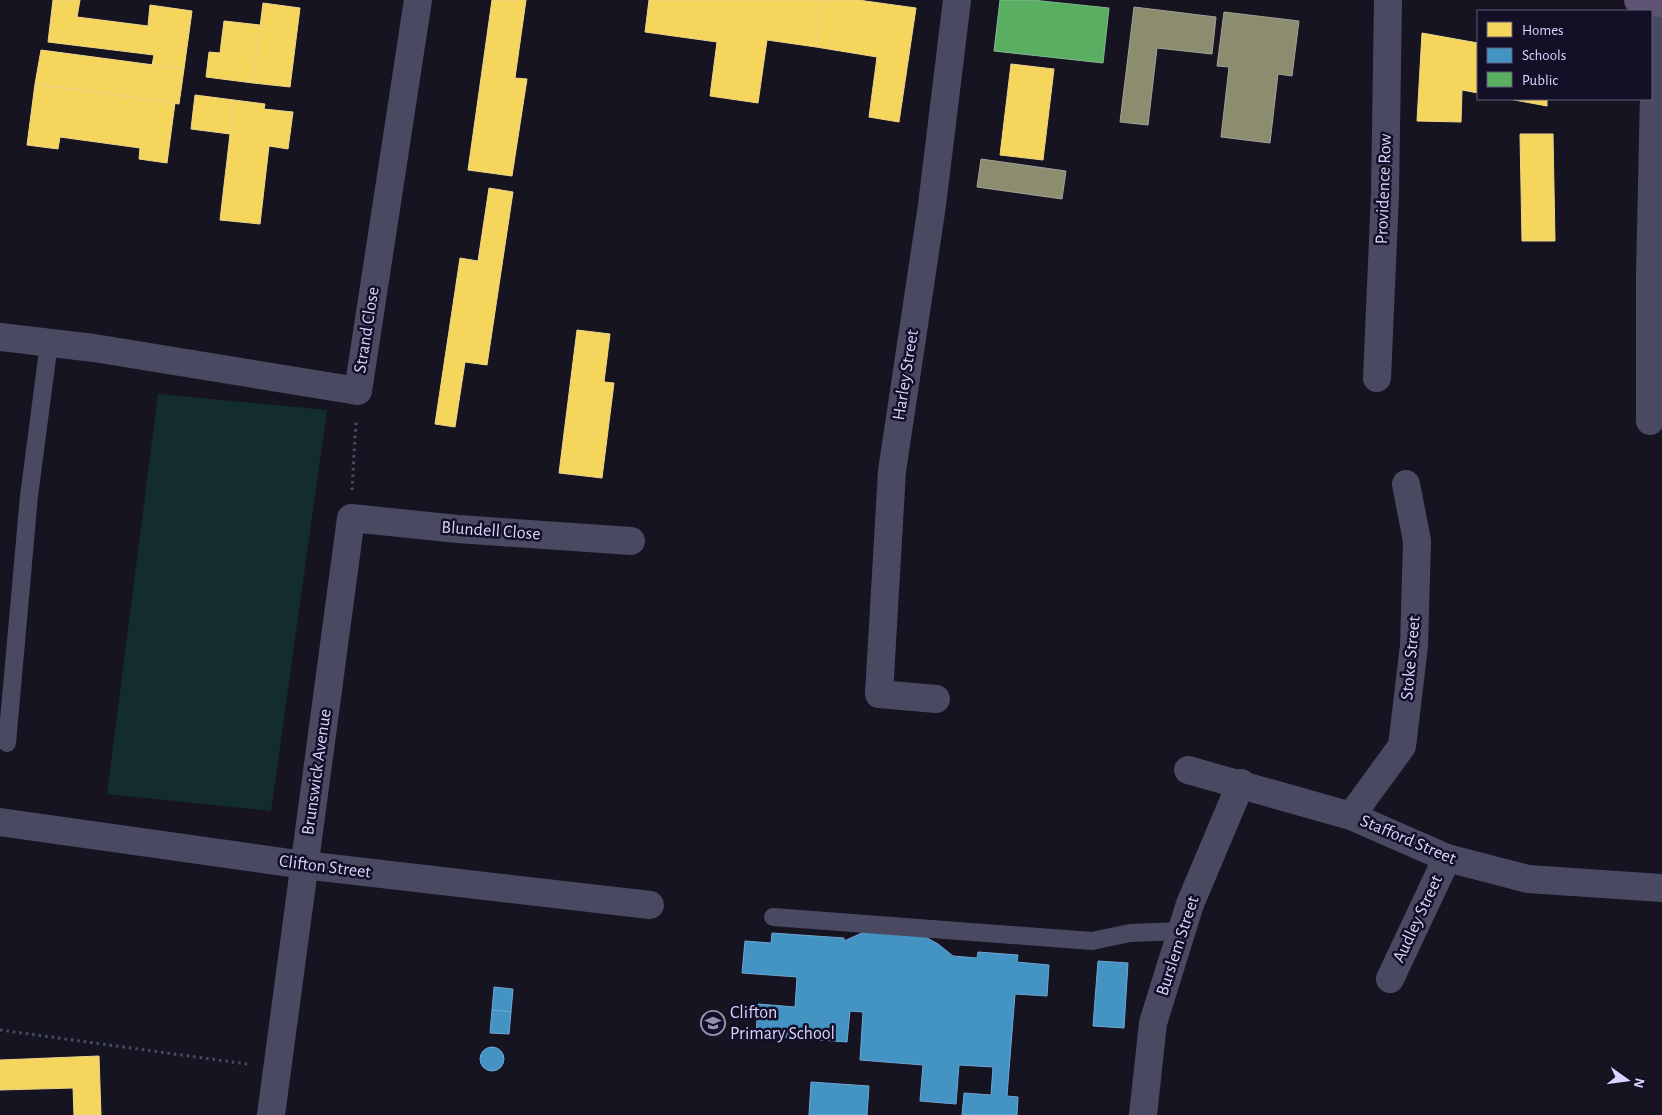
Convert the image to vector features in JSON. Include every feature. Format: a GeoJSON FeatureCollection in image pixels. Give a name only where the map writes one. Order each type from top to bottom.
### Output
{"type":"FeatureCollection","features":[{"type":"Feature","properties":{"kind":"street","name":"Strand Close"},"geometry":{"type":"LineString","coordinates":[[0,337],[94,348],[358,391],[418,0]]}},
{"type":"Feature","properties":{"kind":"street","name":"Harley Street"},"geometry":{"type":"LineString","coordinates":[[936,699],[879,694],[892,471],[932,205],[957,0]]}},
{"type":"Feature","properties":{"kind":"street","name":"Providence Row"},"geometry":{"type":"LineString","coordinates":[[1377,378],[1384,194],[1388,0]]}},
{"type":"Feature","properties":{"kind":"street"},"geometry":{"type":"LineString","coordinates":[[1650,421],[1656,276],[1652,2]]}},
{"type":"Feature","properties":{"kind":"street","name":"Stoke Street"},"geometry":{"type":"LineString","coordinates":[[1351,816],[1402,746],[1414,646],[1417,540],[1406,484]]}},
{"type":"Feature","properties":{"kind":"street","name":"Blundell Close"},"geometry":{"type":"LineString","coordinates":[[351,518],[458,529],[631,541]]}},
{"type":"Feature","properties":{"kind":"street","name":"Brunswick Avenue"},"geometry":{"type":"LineString","coordinates":[[271,1115],[351,518]]}},
{"type":"Feature","properties":{"kind":"street","name":"Stafford Street"},"geometry":{"type":"LineString","coordinates":[[1188,770],[1241,783],[1351,816],[1447,858],[1528,879],[1662,888]]}},
{"type":"Feature","properties":{"kind":"street","name":"Burslem Street"},"geometry":{"type":"LineString","coordinates":[[1144,1115],[1142,1108],[1153,1023],[1190,904],[1241,783]]}},
{"type":"Feature","properties":{"kind":"street","name":"Clifton Street"},"geometry":{"type":"LineString","coordinates":[[0,822],[304,865],[650,905]]}},
{"type":"Feature","properties":{"kind":"street","name":"Audley Street"},"geometry":{"type":"LineString","coordinates":[[1390,979],[1447,858]]}},
{"type":"Feature","properties":{"kind":"lane"},"geometry":{"type":"LineString","coordinates":[[7,743],[29,496],[48,343]]}},
{"type":"Feature","properties":{"kind":"lane"},"geometry":{"type":"LineString","coordinates":[[773,917],[1092,941],[1130,933],[1182,931]]}},
{"type":"Feature","properties":{"kind":"path"},"geometry":{"type":"LineString","coordinates":[[351,518],[358,391]]}},
{"type":"Feature","properties":{"kind":"path"},"geometry":{"type":"LineString","coordinates":[[0,1030],[278,1069]]}},
{"type":"Feature","properties":{"kind":"green space"},"geometry":{"type":"Polygon","coordinates":[[[158,394],[327,410],[271,811],[107,794],[158,394]]]}},
{"type":"Feature","properties":{"kind":"building: Homes"},"geometry":{"type":"Polygon","coordinates":[[[53,0],[80,0],[77,17],[148,26],[150,5],[192,11],[184,69],[152,65],[154,55],[48,42],[53,0]]]}},
{"type":"Feature","properties":{"kind":"building: Homes"},"geometry":{"type":"Polygon","coordinates":[[[492,0],[526,0],[515,78],[527,79],[512,176],[468,170],[492,0]]]}},
{"type":"Feature","properties":{"kind":"building: Homes"},"geometry":{"type":"Polygon","coordinates":[[[649,0],[822,0],[816,47],[767,40],[758,103],[710,96],[717,42],[645,32],[649,0]]]}},
{"type":"Feature","properties":{"kind":"building: Homes"},"geometry":{"type":"Polygon","coordinates":[[[822,0],[858,0],[916,8],[899,122],[869,117],[877,57],[816,47],[822,0]]]}},
{"type":"Feature","properties":{"kind":"building: Homes"},"geometry":{"type":"Polygon","coordinates":[[[263,3],[300,8],[290,87],[253,83],[263,3]]]}},
{"type":"Feature","properties":{"kind":"building: Homes"},"geometry":{"type":"Polygon","coordinates":[[[224,21],[260,25],[253,83],[206,77],[209,52],[220,53],[224,21]]]}},
{"type":"Feature","properties":{"kind":"building: Homes"},"geometry":{"type":"Polygon","coordinates":[[[1422,33],[1477,43],[1477,93],[1462,90],[1461,122],[1417,121],[1422,33]]]}},
{"type":"Feature","properties":{"kind":"building: Homes"},"geometry":{"type":"Polygon","coordinates":[[[41,50],[184,69],[179,104],[35,84],[41,50]]]}},
{"type":"Feature","properties":{"kind":"building: Homes"},"geometry":{"type":"Polygon","coordinates":[[[1011,64],[1054,69],[1043,160],[1000,155],[1011,64]]]}},
{"type":"Feature","properties":{"kind":"building: Homes"},"geometry":{"type":"Polygon","coordinates":[[[35,84],[175,103],[167,163],[139,159],[140,148],[60,137],[58,149],[27,145],[35,84]]]}},
{"type":"Feature","properties":{"kind":"building: Homes"},"geometry":{"type":"Polygon","coordinates":[[[195,95],[234,100],[230,134],[191,129],[195,95]]]}},
{"type":"Feature","properties":{"kind":"building: Homes"},"geometry":{"type":"Polygon","coordinates":[[[234,100],[265,104],[264,109],[293,112],[288,149],[269,146],[260,224],[220,220],[234,100]]]}},
{"type":"Feature","properties":{"kind":"building: Homes"},"geometry":{"type":"Polygon","coordinates":[[[1514,100],[1547,100],[1547,106],[1514,100]]]}},
{"type":"Feature","properties":{"kind":"building: Homes"},"geometry":{"type":"Polygon","coordinates":[[[1520,134],[1553,134],[1555,241],[1522,241],[1520,134]]]}},
{"type":"Feature","properties":{"kind":"building: Homes"},"geometry":{"type":"Polygon","coordinates":[[[489,188],[513,192],[487,365],[465,362],[455,427],[435,424],[460,258],[478,261],[489,188]]]}},
{"type":"Feature","properties":{"kind":"building: Homes"},"geometry":{"type":"Polygon","coordinates":[[[577,330],[610,334],[604,382],[614,383],[602,478],[559,473],[577,330]]]}},
{"type":"Feature","properties":{"kind":"building: Homes"},"geometry":{"type":"Polygon","coordinates":[[[99,1056],[101,1115],[74,1115],[73,1088],[0,1090],[0,1060],[99,1056]]]}},
{"type":"Feature","properties":{"kind":"building: Schools"},"geometry":{"type":"Polygon","coordinates":[[[881,929],[920,934],[938,944],[953,956],[977,958],[978,952],[1018,955],[1017,962],[1049,965],[1047,996],[1015,994],[1007,1096],[1018,1097],[1017,1115],[962,1115],[964,1093],[991,1095],[993,1067],[959,1065],[956,1104],[920,1101],[923,1065],[860,1060],[863,1012],[850,1011],[847,1042],[756,1035],[758,1004],[795,1007],[797,977],[742,973],[745,941],[771,943],[772,933],[844,938],[844,941],[862,933],[881,929]]]}},
{"type":"Feature","properties":{"kind":"building: Schools"},"geometry":{"type":"Polygon","coordinates":[[[1098,961],[1128,963],[1124,1028],[1093,1026],[1098,961]]]}},
{"type":"Feature","properties":{"kind":"building: Schools"},"geometry":{"type":"Polygon","coordinates":[[[494,987],[513,989],[511,1012],[492,1010],[494,987]]]}},
{"type":"Feature","properties":{"kind":"building: Schools"},"geometry":{"type":"Polygon","coordinates":[[[492,1010],[511,1012],[509,1034],[490,1033],[492,1010]]]}},
{"type":"Feature","properties":{"kind":"building: Schools"},"geometry":{"type":"Polygon","coordinates":[[[492,1047],[501,1050],[504,1059],[501,1068],[492,1071],[483,1068],[480,1059],[483,1050],[492,1047]]]}},
{"type":"Feature","properties":{"kind":"building: Schools"},"geometry":{"type":"Polygon","coordinates":[[[811,1082],[869,1086],[867,1115],[809,1115],[811,1082]]]}},
{"type":"Feature","properties":{"kind":"building: Public"},"geometry":{"type":"Polygon","coordinates":[[[1000,0],[1032,0],[1109,8],[1103,63],[994,51],[1000,0]]]}},
{"type":"Feature","properties":{"kind":"building: Industry"},"geometry":{"type":"Polygon","coordinates":[[[1134,7],[1216,17],[1212,54],[1157,48],[1148,125],[1120,122],[1134,7]]]}},
{"type":"Feature","properties":{"kind":"building: Industry"},"geometry":{"type":"Polygon","coordinates":[[[1224,12],[1299,21],[1292,76],[1278,74],[1270,143],[1221,137],[1229,67],[1217,66],[1224,12]]]}},
{"type":"Feature","properties":{"kind":"building: Industry"},"geometry":{"type":"Polygon","coordinates":[[[981,159],[1066,171],[1062,199],[977,187],[981,159]]]}},
{"type":"Feature","properties":{"kind":"place","name":"Clifton Primary School"},"geometry":{"type":"Point","coordinates":[713,1023]}}]}
